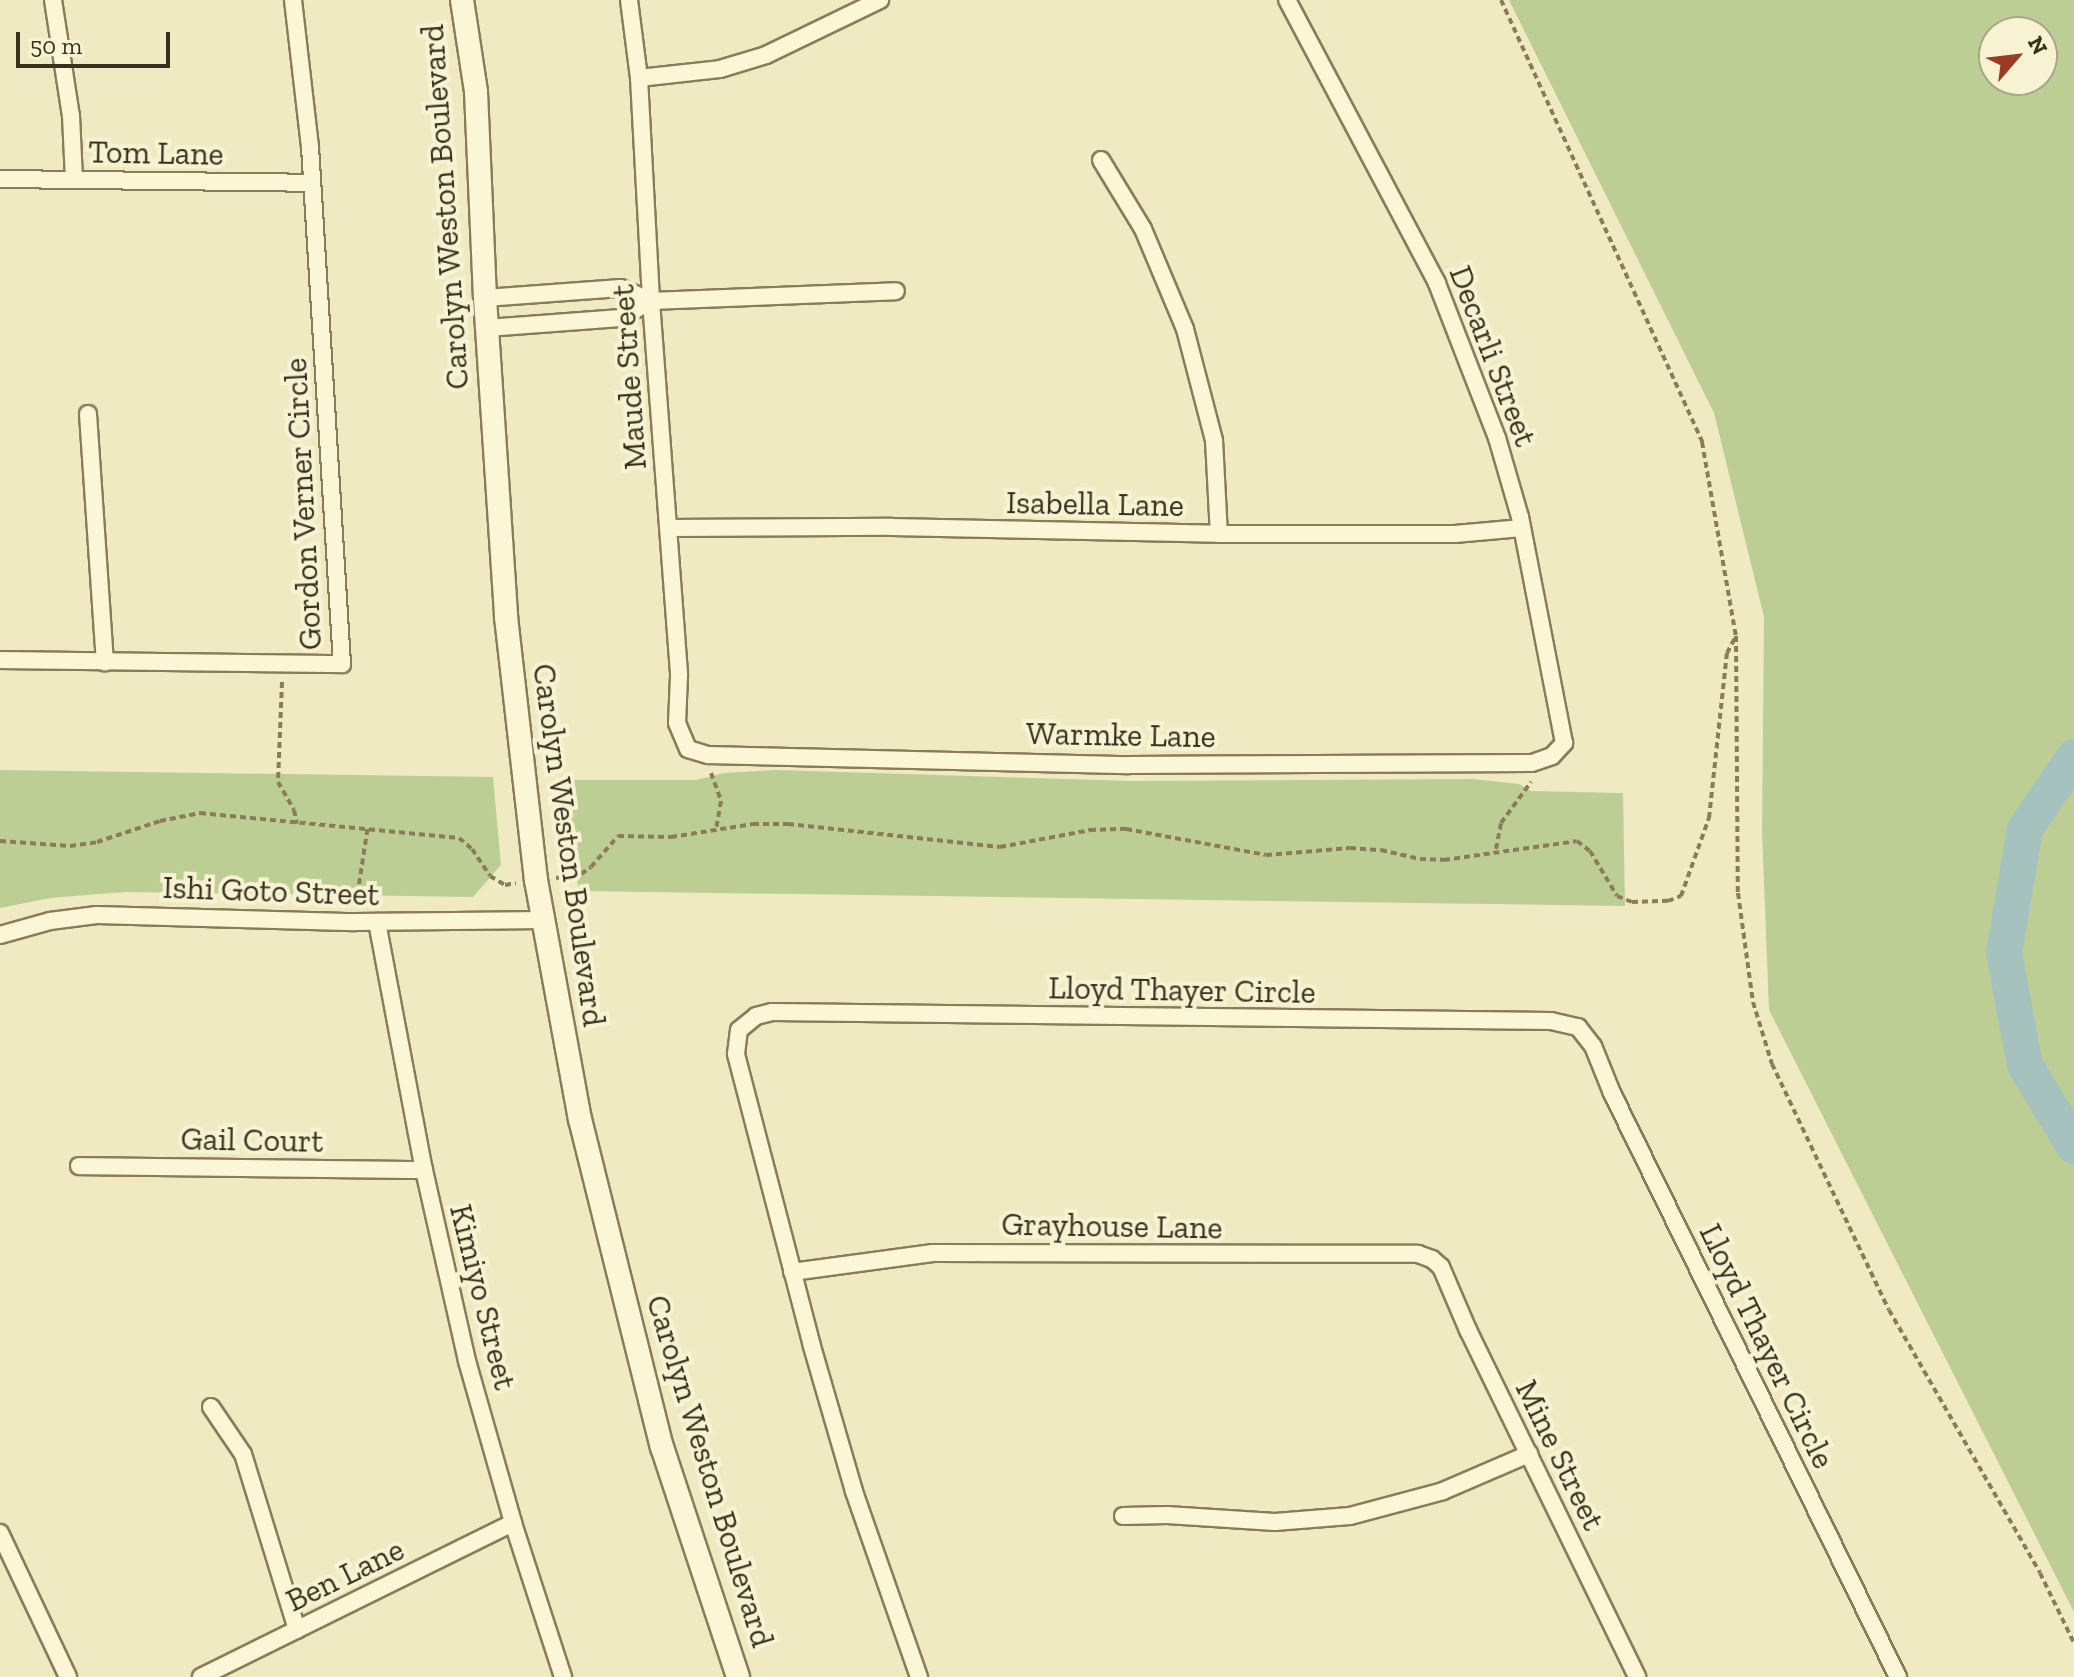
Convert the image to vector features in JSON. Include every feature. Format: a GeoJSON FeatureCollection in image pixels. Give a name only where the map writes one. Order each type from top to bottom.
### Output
{"type":"FeatureCollection","features":[{"type":"Feature","properties":{"kind":"street"},"geometry":{"type":"LineString","coordinates":[[53,0],[69,101],[74,180]]}},
{"type":"Feature","properties":{"kind":"street","name":"Gordon Verner Circle"},"geometry":{"type":"LineString","coordinates":[[0,660],[342,664],[302,59],[293,0]]}},
{"type":"Feature","properties":{"kind":"street","name":"Carolyn Weston Boulevard"},"geometry":{"type":"LineString","coordinates":[[462,0],[476,92],[485,298],[506,617],[536,880],[580,1119],[662,1447],[738,1677]]}},
{"type":"Feature","properties":{"kind":"street","name":"Maude Street"},"geometry":{"type":"LineString","coordinates":[[629,0],[639,78],[651,301],[679,676],[677,723],[688,749]]}},
{"type":"Feature","properties":{"kind":"street"},"geometry":{"type":"LineString","coordinates":[[639,78],[720,69],[766,55],[880,0]]}},
{"type":"Feature","properties":{"kind":"street","name":"Decarli Street"},"geometry":{"type":"LineString","coordinates":[[1287,0],[1437,283],[1497,438],[1522,528],[1564,743],[1552,756]]}},
{"type":"Feature","properties":{"kind":"street"},"geometry":{"type":"LineString","coordinates":[[1101,160],[1143,229],[1185,329],[1214,440],[1219,534]]}},
{"type":"Feature","properties":{"kind":"street","name":"Tom Lane"},"geometry":{"type":"LineString","coordinates":[[0,179],[311,183]]}},
{"type":"Feature","properties":{"kind":"street"},"geometry":{"type":"LineString","coordinates":[[485,298],[621,288],[651,301],[896,291]]}},
{"type":"Feature","properties":{"kind":"street"},"geometry":{"type":"LineString","coordinates":[[487,328],[621,318],[651,301]]}},
{"type":"Feature","properties":{"kind":"street"},"geometry":{"type":"LineString","coordinates":[[88,414],[105,662]]}},
{"type":"Feature","properties":{"kind":"street","name":"Isabella Lane"},"geometry":{"type":"LineString","coordinates":[[668,528],[876,527],[1219,534],[1455,534],[1522,528]]}},
{"type":"Feature","properties":{"kind":"street","name":"Warmke Lane"},"geometry":{"type":"LineString","coordinates":[[688,749],[708,755],[1129,765],[1532,763],[1552,756]]}},
{"type":"Feature","properties":{"kind":"street","name":"Ishi Goto Street"},"geometry":{"type":"LineString","coordinates":[[0,935],[50,921],[97,915],[355,922],[544,920]]}},
{"type":"Feature","properties":{"kind":"street","name":"Kimiyo Street"},"geometry":{"type":"LineString","coordinates":[[377,922],[424,1170],[467,1361],[513,1523],[563,1677]]}},
{"type":"Feature","properties":{"kind":"street","name":"Lloyd Thayer Circle"},"geometry":{"type":"LineString","coordinates":[[919,1677],[854,1491],[792,1272],[736,1054],[739,1030],[756,1016],[772,1012],[1551,1021],[1578,1027],[1593,1046],[1612,1093],[1898,1677]]}},
{"type":"Feature","properties":{"kind":"street","name":"Gail Court"},"geometry":{"type":"LineString","coordinates":[[79,1166],[424,1170]]}},
{"type":"Feature","properties":{"kind":"street","name":"Grayhouse Lane"},"geometry":{"type":"LineString","coordinates":[[792,1272],[933,1253],[1418,1254],[1432,1259]]}},
{"type":"Feature","properties":{"kind":"street","name":"Mine Street"},"geometry":{"type":"LineString","coordinates":[[1432,1259],[1441,1267],[1637,1677]]}},
{"type":"Feature","properties":{"kind":"street"},"geometry":{"type":"LineString","coordinates":[[211,1407],[243,1454],[297,1630]]}},
{"type":"Feature","properties":{"kind":"street"},"geometry":{"type":"LineString","coordinates":[[1123,1516],[1167,1515],[1275,1522],[1350,1516],[1443,1491],[1529,1454]]}},
{"type":"Feature","properties":{"kind":"street","name":"Ben Lane"},"geometry":{"type":"LineString","coordinates":[[201,1677],[513,1523]]}},
{"type":"Feature","properties":{"kind":"street"},"geometry":{"type":"LineString","coordinates":[[0,1533],[68,1677]]}},
{"type":"Feature","properties":{"kind":"path"},"geometry":{"type":"LineString","coordinates":[[1501,0],[1702,442],[1736,636],[1738,893],[1753,1002],[1772,1064],[1889,1310],[2040,1573],[2074,1643]]}},
{"type":"Feature","properties":{"kind":"path"},"geometry":{"type":"LineString","coordinates":[[0,841],[70,846],[97,842],[160,821],[200,813],[297,824],[368,826],[459,838],[472,849],[490,876],[505,885],[581,874],[618,836],[671,837],[717,829],[788,824],[1000,847],[1090,830],[1126,829],[1266,855],[1350,848],[1444,860],[1496,850],[1577,841],[1590,851],[1617,896],[1632,902],[1668,901],[1681,896],[1709,818],[1727,653],[1736,636]]}},
{"type":"Feature","properties":{"kind":"path"},"geometry":{"type":"LineString","coordinates":[[283,664],[278,782],[294,810],[297,824]]}},
{"type":"Feature","properties":{"kind":"path"},"geometry":{"type":"LineString","coordinates":[[708,755],[712,782],[721,801],[717,829]]}},
{"type":"Feature","properties":{"kind":"path"},"geometry":{"type":"LineString","coordinates":[[1496,850],[1496,836],[1509,809],[1530,786],[1532,763]]}},
{"type":"Feature","properties":{"kind":"path"},"geometry":{"type":"LineString","coordinates":[[355,922],[356,884],[368,826]]}},
{"type":"Feature","properties":{"kind":"green space"},"geometry":{"type":"Polygon","coordinates":[[[1509,0],[2074,0],[2074,1612],[1769,1010],[1762,832],[1764,617],[1714,413],[1509,0]]]}},
{"type":"Feature","properties":{"kind":"green space"},"geometry":{"type":"Polygon","coordinates":[[[0,770],[493,777],[501,865],[473,897],[125,892],[50,898],[0,908],[0,770]]]}},
{"type":"Feature","properties":{"kind":"green space"},"geometry":{"type":"Polygon","coordinates":[[[777,770],[1132,781],[1473,779],[1519,784],[1531,791],[1623,793],[1625,906],[579,891],[565,806],[567,780],[696,780],[724,773],[777,770]]]}},
{"type":"Feature","properties":{"kind":"waterway"},"geometry":{"type":"LineString","coordinates":[[2074,757],[2025,829],[2004,953],[2025,1065],[2074,1146]]}}]}
